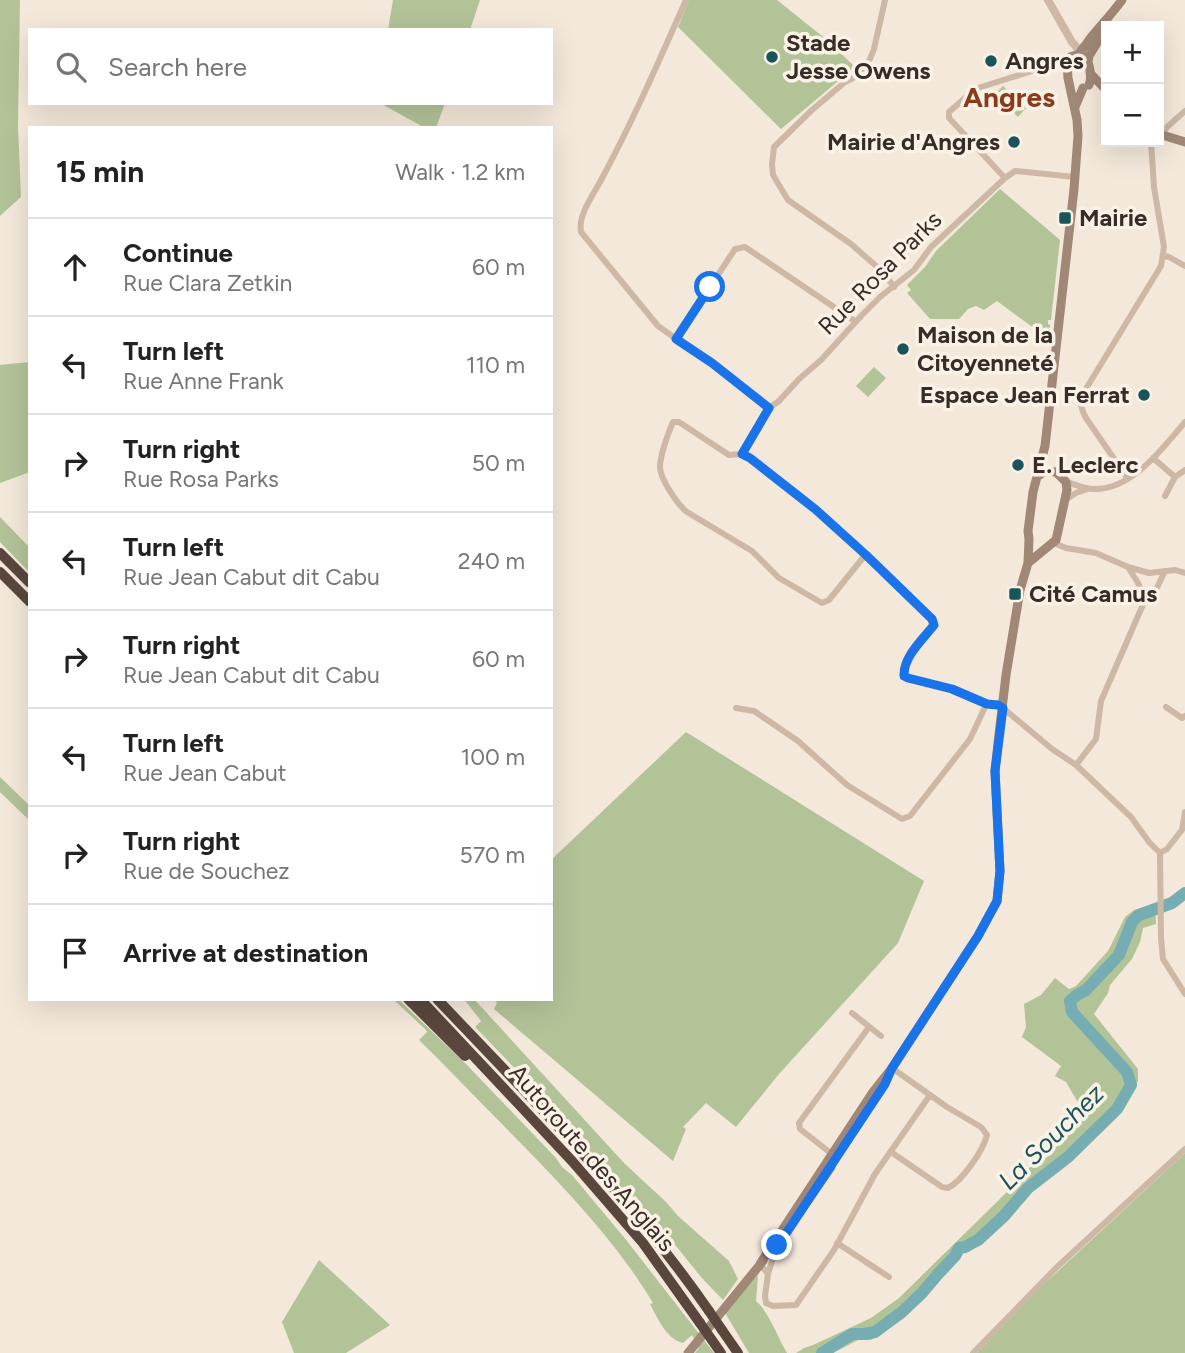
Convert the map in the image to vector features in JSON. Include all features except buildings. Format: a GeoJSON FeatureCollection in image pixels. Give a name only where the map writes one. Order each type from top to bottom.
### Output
{"type":"FeatureCollection","features":[{"type":"Feature","properties":{"kind":"highway"},"geometry":{"type":"LineString","coordinates":[[0,553],[28,581]]}},
{"type":"Feature","properties":{"kind":"highway"},"geometry":{"type":"LineString","coordinates":[[0,572],[28,600]]}},
{"type":"Feature","properties":{"kind":"highway"},"geometry":{"type":"LineString","coordinates":[[410,1001],[482,1073],[502,1086]]}},
{"type":"Feature","properties":{"kind":"highway","name":"Autoroute des Anglais"},"geometry":{"type":"LineString","coordinates":[[422,1001],[564,1151],[643,1243],[721,1353]]}},
{"type":"Feature","properties":{"kind":"highway","name":"Autoroute des Anglais"},"geometry":{"type":"LineString","coordinates":[[439,1001],[584,1155],[641,1221],[684,1275],[738,1353]]}},
{"type":"Feature","properties":{"kind":"main road"},"geometry":{"type":"LineString","coordinates":[[760,1264],[885,1084],[892,1068],[978,936],[997,901],[1000,871],[995,771],[1006,675],[1020,592],[1028,564],[1028,531],[1033,492],[1045,446],[1075,177],[1078,136],[1070,83],[1074,56],[1122,0]]}},
{"type":"Feature","properties":{"kind":"main road"},"geometry":{"type":"LineString","coordinates":[[1109,21],[1111,15]]}},
{"type":"Feature","properties":{"kind":"main road"},"geometry":{"type":"LineString","coordinates":[[1075,107],[1090,81],[1089,56],[1101,37]]}},
{"type":"Feature","properties":{"kind":"main road"},"geometry":{"type":"LineString","coordinates":[[1074,56],[1088,61]]}},
{"type":"Feature","properties":{"kind":"main road"},"geometry":{"type":"LineString","coordinates":[[1090,73],[1101,85]]}},
{"type":"Feature","properties":{"kind":"main road"},"geometry":{"type":"LineString","coordinates":[[1070,83],[1074,88],[1101,89]]}},
{"type":"Feature","properties":{"kind":"main road"},"geometry":{"type":"LineString","coordinates":[[1164,135],[1185,142]]}},
{"type":"Feature","properties":{"kind":"main road"},"geometry":{"type":"LineString","coordinates":[[1028,564],[1058,537],[1067,490],[1066,482],[1056,472],[1045,446]]}},
{"type":"Feature","properties":{"kind":"main road"},"geometry":{"type":"LineString","coordinates":[[1038,476],[1045,471],[1056,472]]}},
{"type":"Feature","properties":{"kind":"main road"},"geometry":{"type":"LineString","coordinates":[[1030,539],[1034,545],[1050,545]]}},
{"type":"Feature","properties":{"kind":"main road"},"geometry":{"type":"LineString","coordinates":[[688,1353],[787,1232],[834,1156]]}},
{"type":"Feature","properties":{"kind":"street"},"geometry":{"type":"LineString","coordinates":[[686,0],[641,101],[580,223],[581,232],[658,326],[712,363],[769,408]]}},
{"type":"Feature","properties":{"kind":"street"},"geometry":{"type":"LineString","coordinates":[[885,0],[870,59],[853,78],[811,110],[774,147],[772,164],[773,175],[788,200],[851,244],[883,272],[894,287]]}},
{"type":"Feature","properties":{"kind":"street"},"geometry":{"type":"LineString","coordinates":[[1048,0],[1072,42],[1074,56],[978,88],[949,112],[949,118],[1004,178],[1015,171],[1075,177]]}},
{"type":"Feature","properties":{"kind":"street"},"geometry":{"type":"LineString","coordinates":[[1164,130],[1185,111]]}},
{"type":"Feature","properties":{"kind":"street"},"geometry":{"type":"LineString","coordinates":[[1128,479],[1081,408],[1082,397],[1161,266],[1164,256],[1151,147]]}},
{"type":"Feature","properties":{"kind":"street","name":"Rue Rosa Parks"},"geometry":{"type":"LineString","coordinates":[[742,454],[769,408],[813,368],[880,297],[914,270],[931,247],[1004,178]]}},
{"type":"Feature","properties":{"kind":"street"},"geometry":{"type":"LineString","coordinates":[[676,339],[735,249],[745,247],[856,322]]}},
{"type":"Feature","properties":{"kind":"street"},"geometry":{"type":"LineString","coordinates":[[1164,256],[1185,266]]}},
{"type":"Feature","properties":{"kind":"street"},"geometry":{"type":"LineString","coordinates":[[866,555],[830,600],[821,603],[779,578],[752,551],[682,508],[662,478],[660,470],[673,422],[679,422],[729,455],[742,454],[750,458],[815,509],[866,555],[932,619],[934,625],[909,657],[904,676],[952,689],[1003,708],[1052,749],[1076,765],[1131,817],[1160,853],[1163,959],[1185,994]]}},
{"type":"Feature","properties":{"kind":"street"},"geometry":{"type":"LineString","coordinates":[[1065,500],[1076,493],[1114,486],[1128,479],[1153,457],[1185,422]]}},
{"type":"Feature","properties":{"kind":"street"},"geometry":{"type":"LineString","coordinates":[[1153,457],[1175,477]]}},
{"type":"Feature","properties":{"kind":"street"},"geometry":{"type":"LineString","coordinates":[[1165,496],[1175,477],[1185,470]]}},
{"type":"Feature","properties":{"kind":"street"},"geometry":{"type":"LineString","coordinates":[[1066,482],[1089,489]]}},
{"type":"Feature","properties":{"kind":"street"},"geometry":{"type":"LineString","coordinates":[[1050,545],[1096,553],[1149,573],[1175,570],[1185,573]]}},
{"type":"Feature","properties":{"kind":"street"},"geometry":{"type":"LineString","coordinates":[[1128,566],[1145,600]]}},
{"type":"Feature","properties":{"kind":"street"},"geometry":{"type":"LineString","coordinates":[[1076,765],[1096,738],[1101,701],[1145,600],[1155,592],[1165,571]]}},
{"type":"Feature","properties":{"kind":"street"},"geometry":{"type":"LineString","coordinates":[[736,708],[754,711],[798,741],[847,785],[902,819],[910,816],[962,750],[976,729],[987,704]]}},
{"type":"Feature","properties":{"kind":"street"},"geometry":{"type":"LineString","coordinates":[[1166,707],[1182,718],[1185,716]]}},
{"type":"Feature","properties":{"kind":"street"},"geometry":{"type":"LineString","coordinates":[[1160,853],[1167,849],[1183,828],[1185,811]]}},
{"type":"Feature","properties":{"kind":"street"},"geometry":{"type":"LineString","coordinates":[[852,1013],[881,1036]]}},
{"type":"Feature","properties":{"kind":"street"},"geometry":{"type":"LineString","coordinates":[[834,1156],[800,1129],[799,1123],[869,1027]]}},
{"type":"Feature","properties":{"kind":"street"},"geometry":{"type":"LineString","coordinates":[[891,1152],[942,1187],[948,1188],[955,1185],[970,1166],[985,1144],[987,1135],[981,1127],[892,1068]]}},
{"type":"Feature","properties":{"kind":"street"},"geometry":{"type":"LineString","coordinates":[[777,1245],[768,1274],[765,1300],[769,1306],[796,1305],[837,1243],[875,1174],[930,1095]]}},
{"type":"Feature","properties":{"kind":"street"},"geometry":{"type":"LineString","coordinates":[[973,1353],[1057,1267],[1185,1149]]}},
{"type":"Feature","properties":{"kind":"street"},"geometry":{"type":"LineString","coordinates":[[837,1243],[889,1277]]}},
{"type":"Feature","properties":{"kind":"street"},"geometry":{"type":"LineString","coordinates":[[760,1264],[768,1274]]}},
{"type":"Feature","properties":{"kind":"green space"},"geometry":{"type":"Polygon","coordinates":[[[0,0],[20,0],[18,126],[21,197],[0,216],[0,0]]]}},
{"type":"Feature","properties":{"kind":"green space"},"geometry":{"type":"Polygon","coordinates":[[[393,0],[480,0],[471,28],[388,28],[393,0]]]}},
{"type":"Feature","properties":{"kind":"green space"},"geometry":{"type":"Polygon","coordinates":[[[689,0],[777,0],[827,40],[855,67],[781,129],[678,27],[689,0]]]}},
{"type":"Feature","properties":{"kind":"green space"},"geometry":{"type":"Polygon","coordinates":[[[1003,86],[1026,108],[1018,117],[995,94],[1003,86]]]}},
{"type":"Feature","properties":{"kind":"green space"},"geometry":{"type":"Polygon","coordinates":[[[384,105],[444,105],[437,126],[421,126],[384,105]]]}},
{"type":"Feature","properties":{"kind":"green space"},"geometry":{"type":"Polygon","coordinates":[[[1000,189],[1060,240],[1051,320],[1048,320],[1050,332],[1035,329],[997,301],[984,310],[976,306],[968,309],[959,319],[930,319],[907,293],[911,290],[907,285],[936,251],[1000,189]]]}},
{"type":"Feature","properties":{"kind":"green space"},"geometry":{"type":"Polygon","coordinates":[[[28,362],[28,473],[0,483],[0,365],[28,362]]]}},
{"type":"Feature","properties":{"kind":"green space"},"geometry":{"type":"Polygon","coordinates":[[[874,367],[886,378],[868,397],[856,386],[874,367]]]}},
{"type":"Feature","properties":{"kind":"green space"},"geometry":{"type":"Polygon","coordinates":[[[0,517],[28,546],[28,571],[0,542],[0,517]]]}},
{"type":"Feature","properties":{"kind":"green space"},"geometry":{"type":"Polygon","coordinates":[[[686,732],[924,881],[898,943],[779,1074],[736,1127],[706,1103],[683,1127],[686,1129],[673,1161],[494,1009],[497,1003],[495,1001],[553,1001],[553,858],[686,732]]]}},
{"type":"Feature","properties":{"kind":"green space"},"geometry":{"type":"Polygon","coordinates":[[[0,777],[28,804],[28,819],[0,792],[0,777]]]}},
{"type":"Feature","properties":{"kind":"green space"},"geometry":{"type":"Polygon","coordinates":[[[1155,904],[1156,924],[1143,928],[1132,959],[1110,985],[1108,993],[1094,1014],[1138,1069],[1138,1081],[1118,1116],[1076,1156],[1037,1184],[1025,1201],[999,1224],[963,1252],[904,1318],[871,1340],[858,1340],[833,1353],[796,1353],[871,1318],[899,1298],[1034,1163],[1045,1159],[1076,1126],[1083,1111],[1066,1082],[1055,1076],[1061,1066],[1022,1037],[1026,1027],[1024,1004],[1041,995],[1055,978],[1069,989],[1076,986],[1108,951],[1125,917],[1134,910],[1155,904]]]}},
{"type":"Feature","properties":{"kind":"green space"},"geometry":{"type":"Polygon","coordinates":[[[395,1001],[400,1001],[467,1065],[572,1175],[714,1353],[695,1353],[699,1348],[692,1335],[683,1343],[667,1332],[636,1277],[599,1228],[537,1160],[419,1040],[426,1030],[395,1001]]]}},
{"type":"Feature","properties":{"kind":"green space"},"geometry":{"type":"Polygon","coordinates":[[[466,1001],[476,1001],[625,1164],[729,1261],[738,1279],[723,1300],[554,1109],[475,1027],[481,1021],[466,1001]]]}},
{"type":"Feature","properties":{"kind":"green space"},"geometry":{"type":"Polygon","coordinates":[[[1185,1153],[1185,1353],[977,1353],[1042,1286],[1185,1153]]]}},
{"type":"Feature","properties":{"kind":"green space"},"geometry":{"type":"Polygon","coordinates":[[[319,1260],[390,1325],[346,1353],[294,1353],[282,1322],[319,1260]]]}},
{"type":"Feature","properties":{"kind":"green space"},"geometry":{"type":"Polygon","coordinates":[[[758,1275],[756,1301],[769,1318],[787,1353],[749,1353],[724,1311],[758,1275]]]}},
{"type":"Feature","properties":{"kind":"waterway","name":"La Souchez"},"geometry":{"type":"LineString","coordinates":[[822,1353],[852,1334],[875,1332],[902,1312],[955,1256],[959,1248],[978,1240],[1004,1216],[1028,1188],[1068,1157],[1117,1109],[1131,1085],[1127,1072],[1072,1012],[1070,1001],[1086,990],[1119,955],[1132,922],[1139,915],[1172,903],[1185,893]]}},
{"type":"Feature","properties":{"kind":"place","name":"Stade Jesse Owens"},"geometry":{"type":"Point","coordinates":[772,57]}},
{"type":"Feature","properties":{"kind":"place","name":"Angres"},"geometry":{"type":"Point","coordinates":[991,61]}},
{"type":"Feature","properties":{"kind":"place","name":"Mairie d'Angres"},"geometry":{"type":"Point","coordinates":[1014,142]}},
{"type":"Feature","properties":{"kind":"place","name":"Mairie"},"geometry":{"type":"Point","coordinates":[1065,218]}},
{"type":"Feature","properties":{"kind":"place","name":"Maison de la Citoyenneté"},"geometry":{"type":"Point","coordinates":[903,349]}},
{"type":"Feature","properties":{"kind":"place","name":"Espace Jean Ferrat"},"geometry":{"type":"Point","coordinates":[1144,395]}},
{"type":"Feature","properties":{"kind":"place","name":"E. Leclerc"},"geometry":{"type":"Point","coordinates":[1018,465]}},
{"type":"Feature","properties":{"kind":"place","name":"Cité Camus"},"geometry":{"type":"Point","coordinates":[1015,594]}},
{"type":"Feature","properties":{"kind":"district","name":"Angres"},"geometry":{"type":"Point","coordinates":[1009,97]}},
{"type":"Feature","properties":{"kind":"route"},"geometry":{"type":"LineString","coordinates":[[710,287],[676,339],[712,363],[769,408],[742,454],[815,509],[932,619],[934,625],[909,657],[904,676],[952,689],[1003,708],[995,771],[1000,871],[997,901],[992,913],[892,1068],[885,1084],[777,1245]]}}]}
